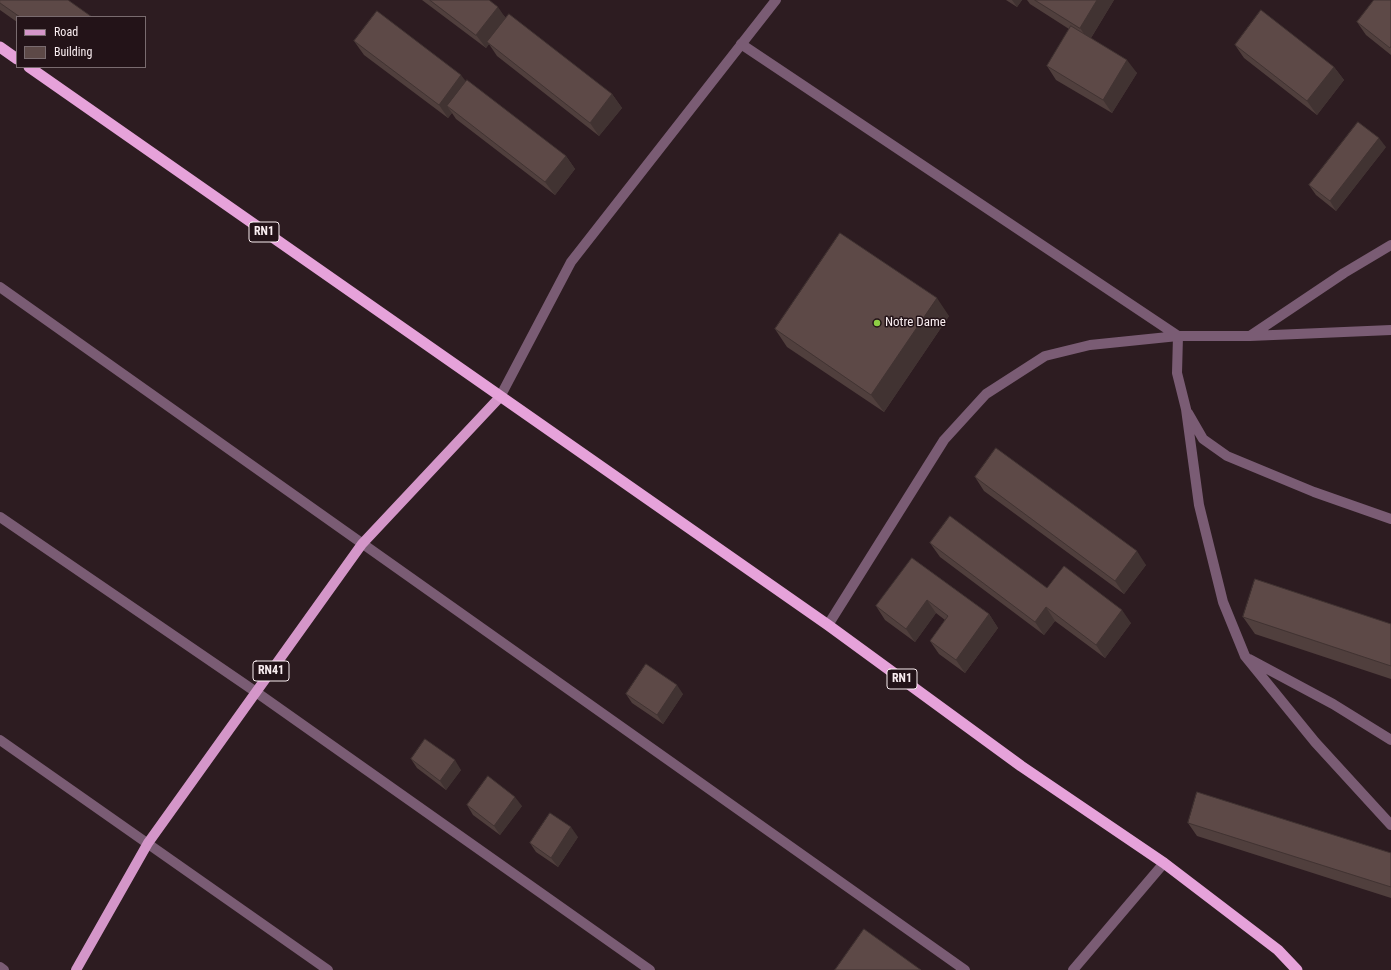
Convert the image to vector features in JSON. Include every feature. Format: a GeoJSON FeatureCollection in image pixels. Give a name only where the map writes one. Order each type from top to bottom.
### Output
{"type":"FeatureCollection","features":[{"type":"Feature","properties":{"kind":"highway"},"geometry":{"type":"LineString","coordinates":[[0,47],[16,58]]}},
{"type":"Feature","properties":{"kind":"highway","name":"RN1"},"geometry":{"type":"LineString","coordinates":[[30,68],[828,625],[1022,766],[1164,863],[1278,950],[1297,970]]}},
{"type":"Feature","properties":{"kind":"main road","name":"RN41"},"geometry":{"type":"LineString","coordinates":[[76,970],[148,842],[362,544],[500,397]]}},
{"type":"Feature","properties":{"kind":"street"},"geometry":{"type":"LineString","coordinates":[[500,397],[571,262],[776,0]]}},
{"type":"Feature","properties":{"kind":"street"},"geometry":{"type":"LineString","coordinates":[[741,44],[1178,336]]}},
{"type":"Feature","properties":{"kind":"street"},"geometry":{"type":"LineString","coordinates":[[1250,336],[1344,273],[1391,245]]}},
{"type":"Feature","properties":{"kind":"street"},"geometry":{"type":"LineString","coordinates":[[0,287],[964,970]]}},
{"type":"Feature","properties":{"kind":"street"},"geometry":{"type":"LineString","coordinates":[[828,625],[944,440],[986,394],[1045,356],[1090,345],[1178,336],[1250,336],[1391,330]]}},
{"type":"Feature","properties":{"kind":"street"},"geometry":{"type":"LineString","coordinates":[[1178,336],[1177,373],[1186,409],[1199,505],[1222,602],[1245,656],[1315,742],[1391,825]]}},
{"type":"Feature","properties":{"kind":"street"},"geometry":{"type":"LineString","coordinates":[[1186,409],[1203,439],[1227,456],[1314,492],[1391,518]]}},
{"type":"Feature","properties":{"kind":"street"},"geometry":{"type":"LineString","coordinates":[[0,517],[256,692],[650,970]]}},
{"type":"Feature","properties":{"kind":"street"},"geometry":{"type":"LineString","coordinates":[[1245,656],[1333,704],[1391,740]]}},
{"type":"Feature","properties":{"kind":"street"},"geometry":{"type":"LineString","coordinates":[[0,740],[148,842],[328,970]]}},
{"type":"Feature","properties":{"kind":"street"},"geometry":{"type":"LineString","coordinates":[[1073,970],[1164,863]]}},
{"type":"Feature","properties":{"kind":"street"},"geometry":{"type":"LineString","coordinates":[[0,967],[4,970]]}},
{"type":"Feature","properties":{"kind":"building"},"geometry":{"type":"Polygon","coordinates":[[[0,0],[68,0],[91,16],[19,16],[0,3],[0,0]]]}},
{"type":"Feature","properties":{"kind":"building"},"geometry":{"type":"Polygon","coordinates":[[[430,0],[489,0],[498,7],[476,35],[430,0]]]}},
{"type":"Feature","properties":{"kind":"building"},"geometry":{"type":"Polygon","coordinates":[[[1035,0],[1097,0],[1080,28],[1035,0]]]}},
{"type":"Feature","properties":{"kind":"building"},"geometry":{"type":"Polygon","coordinates":[[[1374,0],[1391,0],[1390,48],[1357,22],[1374,0]]]}},
{"type":"Feature","properties":{"kind":"building"},"geometry":{"type":"Polygon","coordinates":[[[1261,10],[1334,67],[1307,101],[1235,45],[1261,10]]]}},
{"type":"Feature","properties":{"kind":"building"},"geometry":{"type":"Polygon","coordinates":[[[377,11],[461,75],[439,105],[354,41],[377,11]]]}},
{"type":"Feature","properties":{"kind":"building"},"geometry":{"type":"Polygon","coordinates":[[[509,14],[612,94],[590,123],[487,42],[509,14]]]}},
{"type":"Feature","properties":{"kind":"building"},"geometry":{"type":"Polygon","coordinates":[[[1071,26],[1127,60],[1103,100],[1047,66],[1071,26]]]}},
{"type":"Feature","properties":{"kind":"building"},"geometry":{"type":"Polygon","coordinates":[[[467,80],[566,156],[545,182],[447,106],[467,80]]]}},
{"type":"Feature","properties":{"kind":"building"},"geometry":{"type":"Polygon","coordinates":[[[1358,122],[1379,138],[1330,201],[1309,185],[1358,122]]]}},
{"type":"Feature","properties":{"kind":"building"},"geometry":{"type":"Polygon","coordinates":[[[840,233],[937,298],[871,395],[775,329],[840,233]]]}},
{"type":"Feature","properties":{"kind":"building"},"geometry":{"type":"Polygon","coordinates":[[[996,448],[1137,551],[1115,581],[975,477],[996,448]]]}},
{"type":"Feature","properties":{"kind":"building"},"geometry":{"type":"Polygon","coordinates":[[[950,516],[1047,588],[1064,566],[1122,610],[1096,645],[1046,607],[1035,622],[930,543],[950,516]]]}},
{"type":"Feature","properties":{"kind":"building"},"geometry":{"type":"Polygon","coordinates":[[[912,558],[989,614],[956,660],[930,641],[948,616],[927,600],[906,629],[876,606],[912,558]]]}},
{"type":"Feature","properties":{"kind":"building"},"geometry":{"type":"Polygon","coordinates":[[[1255,579],[1391,624],[1391,666],[1243,617],[1255,579]]]}},
{"type":"Feature","properties":{"kind":"building"},"geometry":{"type":"Polygon","coordinates":[[[646,664],[677,685],[657,715],[626,694],[646,664]]]}},
{"type":"Feature","properties":{"kind":"building"},"geometry":{"type":"Polygon","coordinates":[[[425,739],[455,760],[440,781],[411,759],[425,739]]]}},
{"type":"Feature","properties":{"kind":"building"},"geometry":{"type":"Polygon","coordinates":[[[488,776],[515,797],[494,826],[467,805],[488,776]]]}},
{"type":"Feature","properties":{"kind":"building"},"geometry":{"type":"Polygon","coordinates":[[[1197,792],[1391,853],[1391,887],[1188,823],[1197,792]]]}},
{"type":"Feature","properties":{"kind":"building"},"geometry":{"type":"Polygon","coordinates":[[[550,813],[571,827],[551,858],[530,843],[550,813]]]}},
{"type":"Feature","properties":{"kind":"building"},"geometry":{"type":"Polygon","coordinates":[[[864,929],[921,970],[835,970],[864,929]]]}},
{"type":"Feature","properties":{"kind":"place","name":"Notre Dame"},"geometry":{"type":"Point","coordinates":[877,323]}}]}
